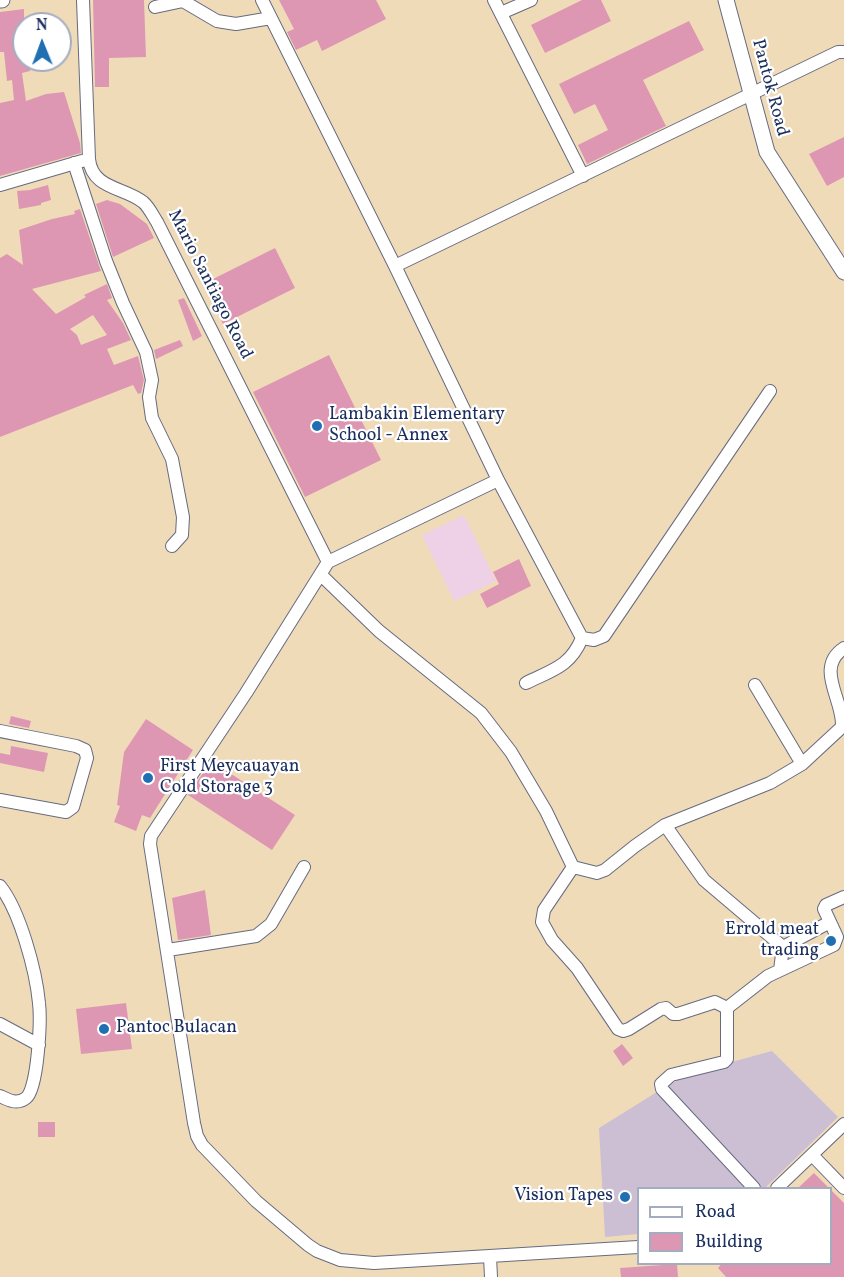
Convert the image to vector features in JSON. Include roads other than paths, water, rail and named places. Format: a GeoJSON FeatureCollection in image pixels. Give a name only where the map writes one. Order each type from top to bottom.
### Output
{"type":"FeatureCollection","features":[{"type":"Feature","properties":{"kind":"main road","name":"Pantok Road"},"geometry":{"type":"LineString","coordinates":[[726,0],[767,152],[844,272]]}},
{"type":"Feature","properties":{"kind":"street","name":"Mario Santiago Road"},"geometry":{"type":"LineString","coordinates":[[83,0],[89,159],[92,171],[103,183],[143,202],[157,222],[328,562]]}},
{"type":"Feature","properties":{"kind":"street"},"geometry":{"type":"LineString","coordinates":[[262,0],[395,266],[498,480],[582,638]]}},
{"type":"Feature","properties":{"kind":"street"},"geometry":{"type":"LineString","coordinates":[[494,0],[583,176]]}},
{"type":"Feature","properties":{"kind":"street"},"geometry":{"type":"LineString","coordinates":[[501,13],[531,0]]}},
{"type":"Feature","properties":{"kind":"street"},"geometry":{"type":"LineString","coordinates":[[154,7],[183,1],[217,21],[236,24],[271,18]]}},
{"type":"Feature","properties":{"kind":"street"},"geometry":{"type":"LineString","coordinates":[[395,266],[838,52],[844,52]]}},
{"type":"Feature","properties":{"kind":"street"},"geometry":{"type":"LineString","coordinates":[[0,185],[89,159]]}},
{"type":"Feature","properties":{"kind":"street"},"geometry":{"type":"LineString","coordinates":[[74,163],[106,261],[147,352],[152,380],[149,397],[152,418],[172,459],[183,517],[182,536],[172,546]]}},
{"type":"Feature","properties":{"kind":"street"},"geometry":{"type":"LineString","coordinates":[[582,638],[594,640],[604,636],[770,391]]}},
{"type":"Feature","properties":{"kind":"street"},"geometry":{"type":"LineString","coordinates":[[498,480],[328,562],[246,693],[152,836],[150,844],[197,1136],[212,1156],[256,1201],[308,1245],[340,1260],[374,1263],[637,1247]]}},
{"type":"Feature","properties":{"kind":"street"},"geometry":{"type":"LineString","coordinates":[[321,575],[378,632],[481,713],[511,752],[546,812],[573,867],[597,873],[605,870],[665,825],[770,783],[802,764],[842,727],[842,713],[830,665],[833,658],[844,648]]}},
{"type":"Feature","properties":{"kind":"street"},"geometry":{"type":"LineString","coordinates":[[526,683],[568,662],[582,638]]}},
{"type":"Feature","properties":{"kind":"street"},"geometry":{"type":"LineString","coordinates":[[755,684],[802,764]]}},
{"type":"Feature","properties":{"kind":"street"},"geometry":{"type":"LineString","coordinates":[[0,730],[76,746],[86,750],[87,758],[74,807],[66,812],[0,800]]}},
{"type":"Feature","properties":{"kind":"street"},"geometry":{"type":"LineString","coordinates":[[665,825],[704,880],[783,947]]}},
{"type":"Feature","properties":{"kind":"street"},"geometry":{"type":"LineString","coordinates":[[168,950],[245,939],[264,932],[304,867]]}},
{"type":"Feature","properties":{"kind":"street"},"geometry":{"type":"LineString","coordinates":[[573,867],[544,910],[542,922],[552,940],[577,968],[618,1029],[623,1031],[629,1029],[666,1008],[673,1014],[715,1002],[727,1008]]}},
{"type":"Feature","properties":{"kind":"street"},"geometry":{"type":"LineString","coordinates":[[0,1096],[11,1101],[20,1101],[28,1097],[32,1088],[39,1045],[39,1003],[28,951],[20,923],[1,888]]}},
{"type":"Feature","properties":{"kind":"street"},"geometry":{"type":"LineString","coordinates":[[727,1008],[768,976],[834,945],[837,937],[824,909],[826,905],[844,897]]}},
{"type":"Feature","properties":{"kind":"street"},"geometry":{"type":"LineString","coordinates":[[783,947],[830,922]]}},
{"type":"Feature","properties":{"kind":"street"},"geometry":{"type":"LineString","coordinates":[[780,970],[783,947]]}},
{"type":"Feature","properties":{"kind":"street"},"geometry":{"type":"LineString","coordinates":[[727,1008],[727,1059],[724,1062],[670,1076],[661,1084],[662,1089],[753,1187]]}},
{"type":"Feature","properties":{"kind":"street"},"geometry":{"type":"LineString","coordinates":[[0,1024],[39,1045]]}},
{"type":"Feature","properties":{"kind":"street"},"geometry":{"type":"LineString","coordinates":[[778,1187],[844,1124]]}},
{"type":"Feature","properties":{"kind":"street"},"geometry":{"type":"LineString","coordinates":[[813,1156],[844,1188]]}},
{"type":"Feature","properties":{"kind":"street"},"geometry":{"type":"LineString","coordinates":[[490,1257],[491,1277]]}},
{"type":"Feature","properties":{"kind":"place","name":"Lambakin Elementary School - Annex"},"geometry":{"type":"Point","coordinates":[317,426]}},
{"type":"Feature","properties":{"kind":"place","name":"First Meycauayan Cold Storage 3"},"geometry":{"type":"Point","coordinates":[148,778]}},
{"type":"Feature","properties":{"kind":"place","name":"Errold meat trading"},"geometry":{"type":"Point","coordinates":[831,941]}},
{"type":"Feature","properties":{"kind":"place","name":"Pantoc Bulacan"},"geometry":{"type":"Point","coordinates":[104,1029]}},
{"type":"Feature","properties":{"kind":"place","name":"Vision Tapes"},"geometry":{"type":"Point","coordinates":[625,1197]}}]}
